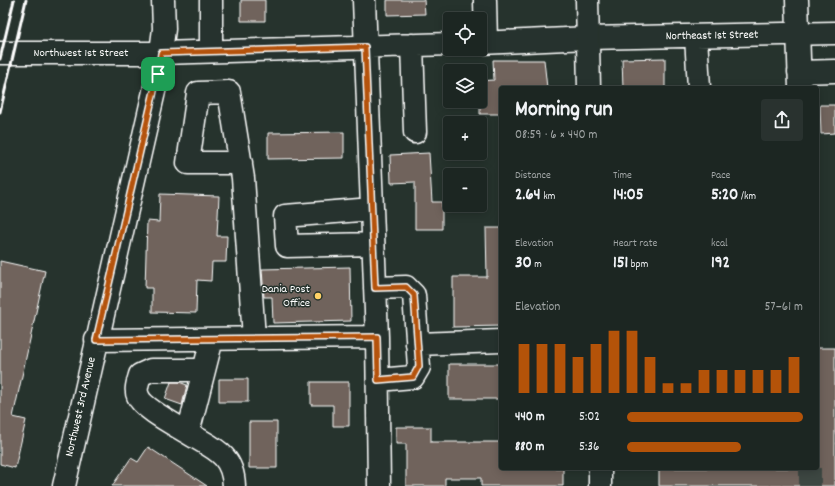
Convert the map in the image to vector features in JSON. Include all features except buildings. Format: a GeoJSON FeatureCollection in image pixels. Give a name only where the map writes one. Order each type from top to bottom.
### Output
{"type":"FeatureCollection","features":[{"type":"Feature","properties":{"kind":"street","name":"Northwest 3rd Avenue"},"geometry":{"type":"LineString","coordinates":[[64,486],[96,340],[158,74],[164,29],[163,0]]}},
{"type":"Feature","properties":{"kind":"street"},"geometry":{"type":"LineString","coordinates":[[211,0],[211,51]]}},
{"type":"Feature","properties":{"kind":"street"},"geometry":{"type":"LineString","coordinates":[[364,0],[377,337],[379,486]]}},
{"type":"Feature","properties":{"kind":"street"},"geometry":{"type":"LineString","coordinates":[[484,12],[485,0]]}},
{"type":"Feature","properties":{"kind":"street"},"geometry":{"type":"LineString","coordinates":[[587,0],[589,86]]}},
{"type":"Feature","properties":{"kind":"street"},"geometry":{"type":"LineString","coordinates":[[797,0],[799,80],[835,71]]}},
{"type":"Feature","properties":{"kind":"street","name":"Northeast 1st Street"},"geometry":{"type":"LineString","coordinates":[[588,38],[835,33]]}},
{"type":"Feature","properties":{"kind":"street"},"geometry":{"type":"LineString","coordinates":[[696,36],[699,86]]}},
{"type":"Feature","properties":{"kind":"street"},"geometry":{"type":"LineString","coordinates":[[487,42],[588,38]]}},
{"type":"Feature","properties":{"kind":"street","name":"Northwest 1st Street"},"geometry":{"type":"LineString","coordinates":[[0,53],[161,53],[443,44]]}},
{"type":"Feature","properties":{"kind":"street"},"geometry":{"type":"LineString","coordinates":[[412,45],[414,132]]}},
{"type":"Feature","properties":{"kind":"street"},"geometry":{"type":"LineString","coordinates":[[241,162],[254,338]]}},
{"type":"Feature","properties":{"kind":"street"},"geometry":{"type":"LineString","coordinates":[[372,209],[286,216],[286,223],[287,246],[373,244]]}},
{"type":"Feature","properties":{"kind":"street"},"geometry":{"type":"LineString","coordinates":[[375,288],[406,287],[414,295],[419,366],[413,377],[378,380]]}},
{"type":"Feature","properties":{"kind":"street"},"geometry":{"type":"LineString","coordinates":[[96,340],[377,337]]}},
{"type":"Feature","properties":{"kind":"street"},"geometry":{"type":"LineString","coordinates":[[188,433],[212,339]]}},
{"type":"Feature","properties":{"kind":"street"},"geometry":{"type":"LineString","coordinates":[[417,344],[499,341]]}},
{"type":"Feature","properties":{"kind":"street"},"geometry":{"type":"LineString","coordinates":[[204,370],[151,370],[140,375],[137,385],[138,397],[145,406],[223,454],[230,465],[234,486]]}},
{"type":"Feature","properties":{"kind":"street"},"geometry":{"type":"LineString","coordinates":[[600,470],[600,486]]}},
{"type":"Feature","properties":{"kind":"tunnel"},"geometry":{"type":"LineString","coordinates":[[810,470],[810,486]]}},
{"type":"Feature","properties":{"kind":"railway"},"geometry":{"type":"LineString","coordinates":[[0,59],[14,0]]}},
{"type":"Feature","properties":{"kind":"railway"},"geometry":{"type":"LineString","coordinates":[[0,112],[26,0]]}},
{"type":"Feature","properties":{"kind":"place","name":"Dania Post Office"},"geometry":{"type":"Point","coordinates":[318,296]}},
{"type":"Feature","properties":{"kind":"route"},"geometry":{"type":"LineString","coordinates":[[365,47],[375,288],[406,287],[414,295],[419,366],[413,377],[378,380],[377,337],[96,340],[158,74],[161,53],[365,47]]}}]}
